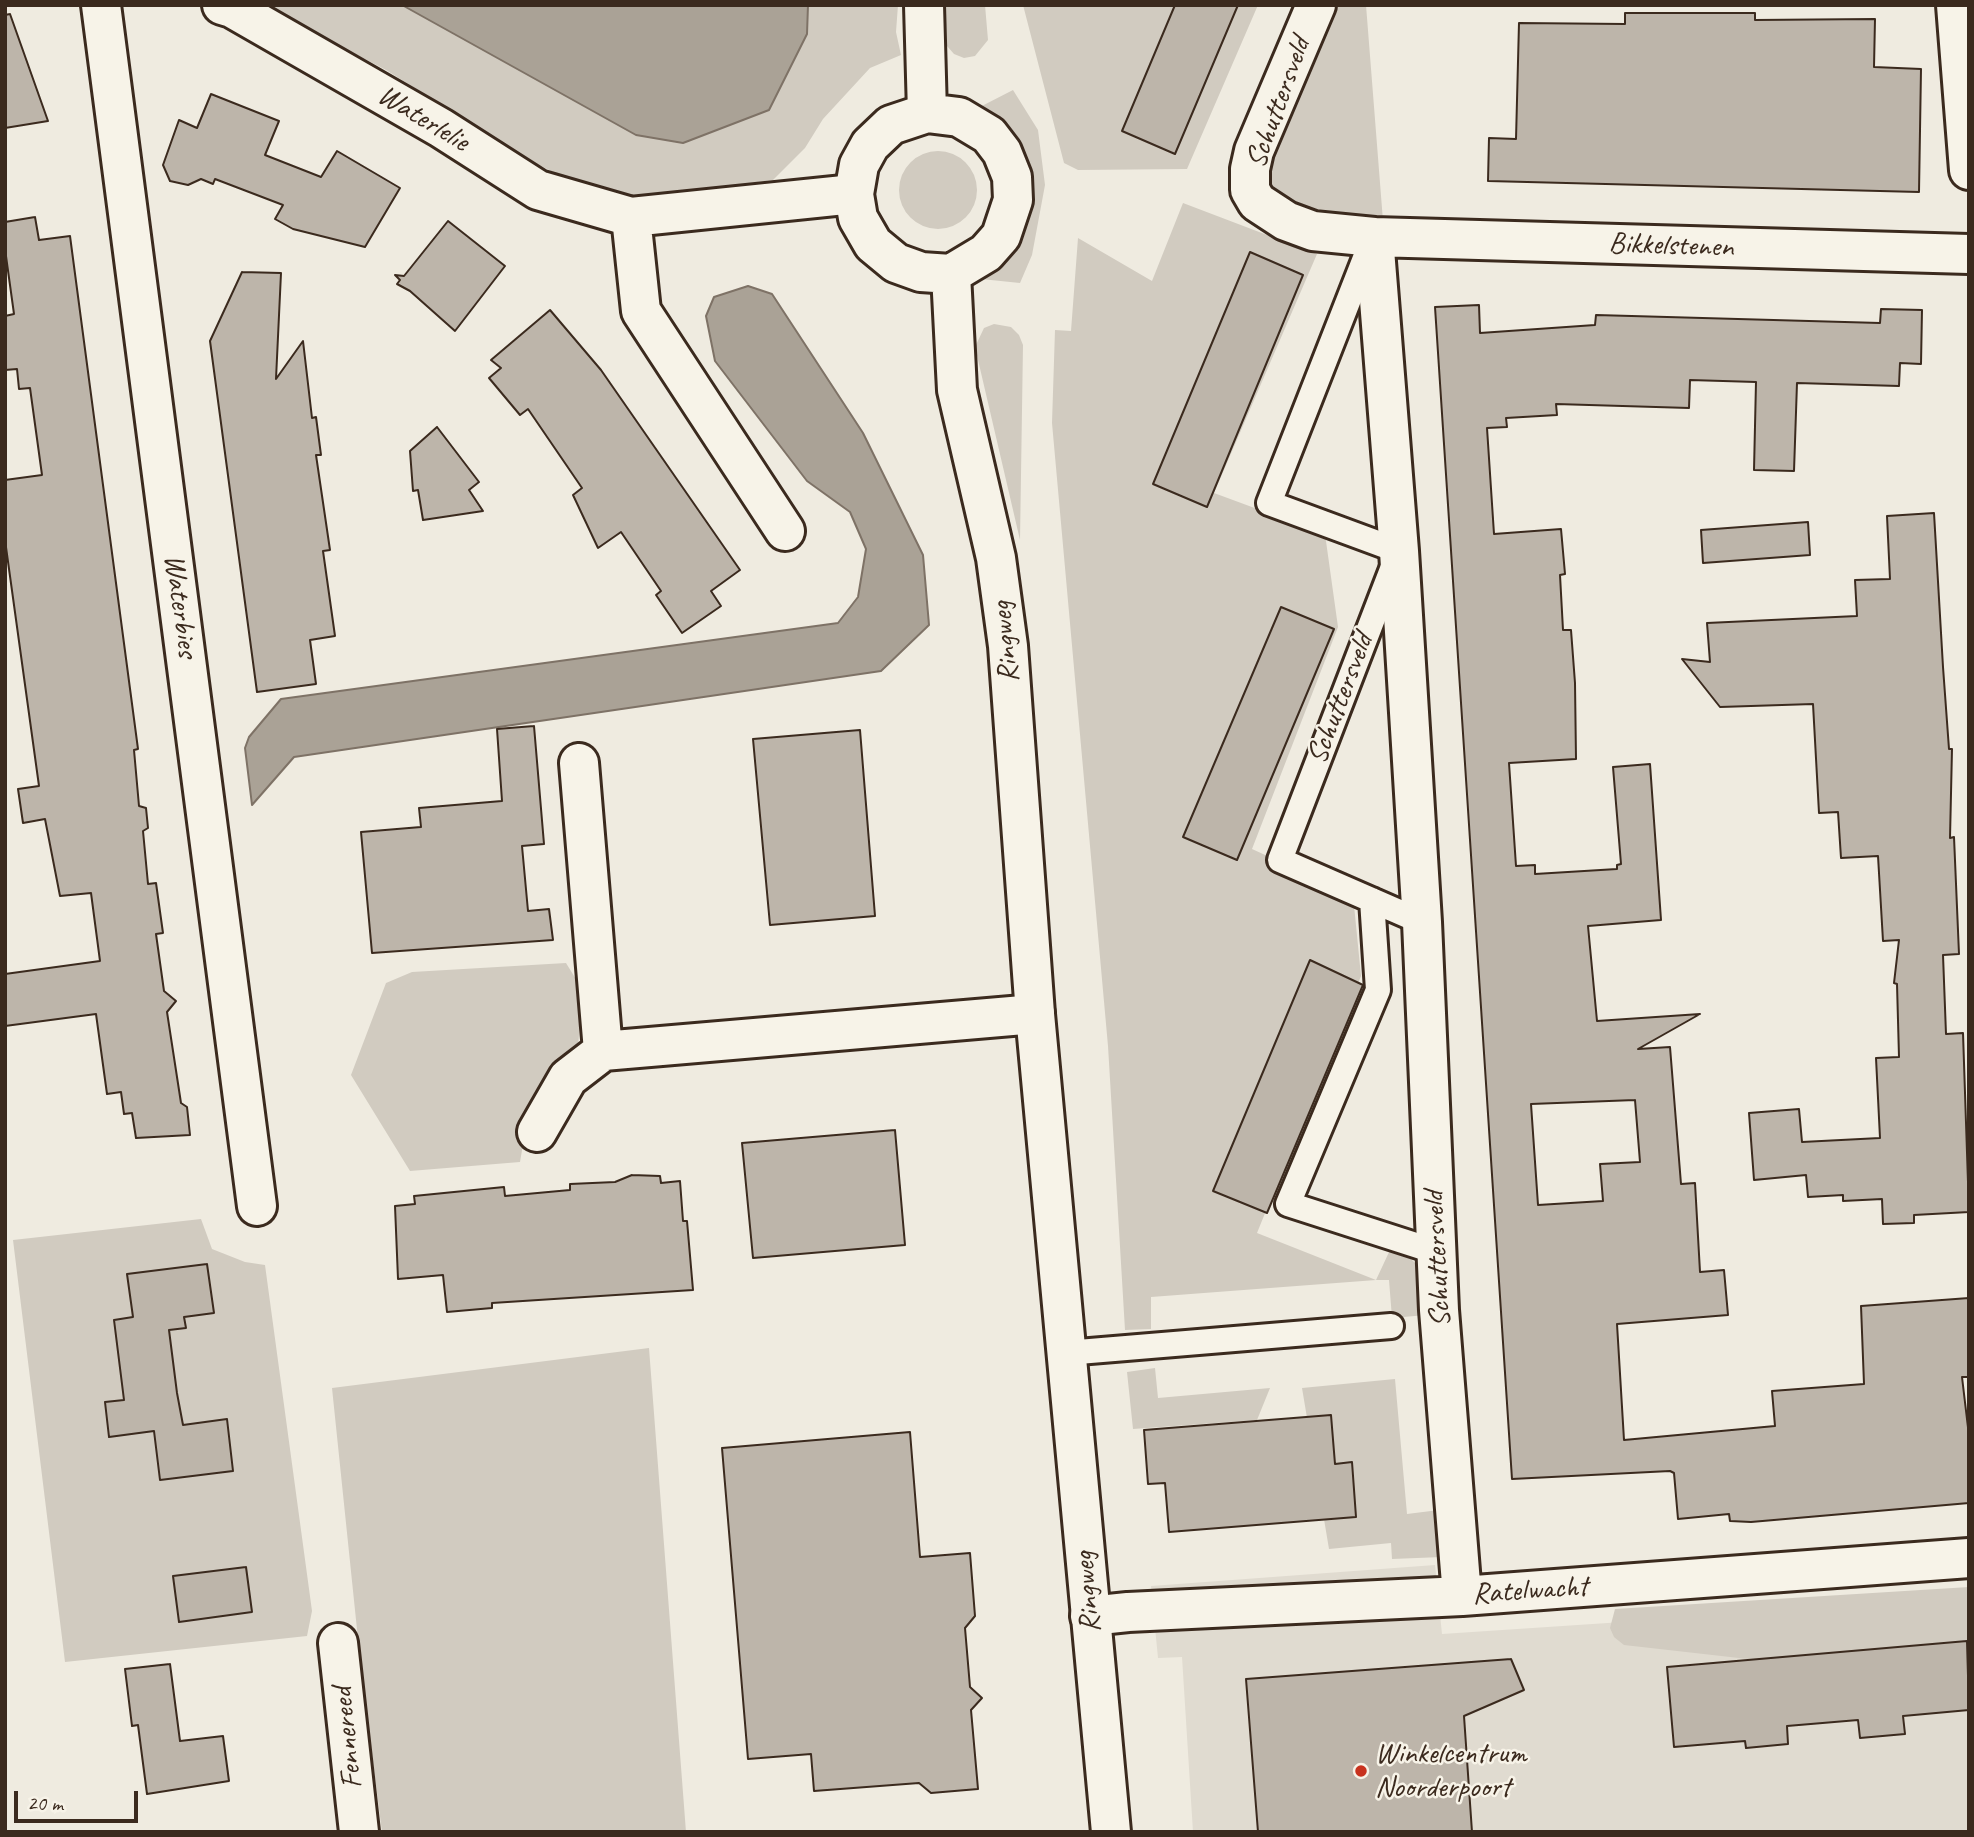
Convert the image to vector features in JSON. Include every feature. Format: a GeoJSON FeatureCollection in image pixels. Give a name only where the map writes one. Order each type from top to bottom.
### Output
{"type":"FeatureCollection","features":[{"type":"Feature","properties":{"kind":"street","name":"Waterbies"},"geometry":{"type":"LineString","coordinates":[[101,5],[257,1206]]}},
{"type":"Feature","properties":{"kind":"street","name":"Waterlelie"},"geometry":{"type":"LineString","coordinates":[[222,5],[232,8],[429,121],[538,190],[631,217],[854,194]]}},
{"type":"Feature","properties":{"kind":"street"},"geometry":{"type":"LineString","coordinates":[[923,5],[927,113]]}},
{"type":"Feature","properties":{"kind":"street","name":"Schuttersveld"},"geometry":{"type":"LineString","coordinates":[[1316,5],[1254,151],[1250,169],[1250,190],[1257,202],[1286,221],[1313,231],[1374,237],[1399,551],[1422,922],[1437,1252],[1462,1596]]}},
{"type":"Feature","properties":{"kind":"street"},"geometry":{"type":"LineString","coordinates":[[1956,5],[1969,170]]}},
{"type":"Feature","properties":{"kind":"street"},"geometry":{"type":"LineString","coordinates":[[927,113],[959,117],[989,135],[1002,152],[1012,177],[1013,200],[1001,236],[986,253],[951,274],[921,272],[896,263],[873,244],[858,218],[854,194],[859,165],[870,145],[891,125],[927,113]]}},
{"type":"Feature","properties":{"kind":"street"},"geometry":{"type":"LineString","coordinates":[[631,217],[641,311],[785,531]]}},
{"type":"Feature","properties":{"kind":"street","name":"Bikkelstenen"},"geometry":{"type":"LineString","coordinates":[[1374,237],[1969,254]]}},
{"type":"Feature","properties":{"kind":"street","name":"Ringweg"},"geometry":{"type":"LineString","coordinates":[[951,274],[957,390],[996,558],[1007,646],[1035,1014],[1111,1832]]}},
{"type":"Feature","properties":{"kind":"street"},"geometry":{"type":"LineString","coordinates":[[579,762],[603,1051]]}},
{"type":"Feature","properties":{"kind":"street"},"geometry":{"type":"LineString","coordinates":[[537,1132],[568,1078],[603,1051],[1035,1014]]}},
{"type":"Feature","properties":{"kind":"street","name":"Ratelwacht"},"geometry":{"type":"LineString","coordinates":[[1090,1616],[1462,1596],[1969,1558]]}},
{"type":"Feature","properties":{"kind":"street","name":"Fennereed"},"geometry":{"type":"LineString","coordinates":[[338,1643],[359,1832]]}},
{"type":"Feature","properties":{"kind":"lane"},"geometry":{"type":"LineString","coordinates":[[1374,237],[1269,503],[1399,551]]}},
{"type":"Feature","properties":{"kind":"lane","name":"Schuttersveld"},"geometry":{"type":"LineString","coordinates":[[1399,551],[1280,860],[1422,922]]}},
{"type":"Feature","properties":{"kind":"lane"},"geometry":{"type":"LineString","coordinates":[[1372,900],[1378,990],[1288,1204],[1437,1252]]}},
{"type":"Feature","properties":{"kind":"lane"},"geometry":{"type":"LineString","coordinates":[[1066,1353],[1391,1326]]}},
{"type":"Feature","properties":{"kind":"shaded area"},"geometry":{"type":"Polygon","coordinates":[[[261,5],[402,5],[550,85],[740,121],[769,110],[807,34],[808,5],[898,5],[896,32],[901,55],[870,68],[823,119],[805,148],[773,180],[611,201],[533,162],[386,70],[261,5]]]}},
{"type":"Feature","properties":{"kind":"shaded area"},"geometry":{"type":"Polygon","coordinates":[[[402,5],[808,5],[807,34],[769,110],[683,143],[636,135],[402,5]]]}},
{"type":"Feature","properties":{"kind":"shaded area"},"geometry":{"type":"Polygon","coordinates":[[[945,5],[985,5],[988,40],[975,56],[964,58],[954,54],[947,46],[945,5]]]}},
{"type":"Feature","properties":{"kind":"shaded area"},"geometry":{"type":"Polygon","coordinates":[[[1023,5],[1258,5],[1187,169],[1078,170],[1064,163],[1023,5]]]}},
{"type":"Feature","properties":{"kind":"shaded area"},"geometry":{"type":"Polygon","coordinates":[[[1337,5],[1366,5],[1383,221],[1330,219],[1276,196],[1270,182],[1270,164],[1337,5]]]}},
{"type":"Feature","properties":{"kind":"shaded area"},"geometry":{"type":"Polygon","coordinates":[[[1013,90],[1038,130],[1045,185],[1032,255],[1020,283],[981,279],[1002,261],[1015,243],[976,109],[1013,90]]]}},
{"type":"Feature","properties":{"kind":"shaded area"},"geometry":{"type":"Polygon","coordinates":[[[930,151],[946,151],[960,157],[971,168],[977,182],[977,198],[971,212],[960,223],[946,229],[930,229],[916,223],[905,212],[899,198],[899,182],[905,168],[916,157],[930,151]]]}},
{"type":"Feature","properties":{"kind":"shaded area"},"geometry":{"type":"Polygon","coordinates":[[[1183,203],[1317,254],[1214,493],[1325,534],[1338,627],[1252,849],[1353,895],[1361,976],[1257,1233],[1376,1280],[1151,1297],[1151,1329],[1125,1330],[1108,1046],[1052,423],[1055,330],[1071,331],[1078,238],[1152,281],[1183,203]]]}},
{"type":"Feature","properties":{"kind":"shaded area"},"geometry":{"type":"Polygon","coordinates":[[[748,286],[772,294],[863,433],[923,555],[929,625],[881,671],[294,757],[252,805],[245,748],[249,737],[281,699],[838,623],[858,597],[866,549],[850,512],[807,481],[715,361],[706,316],[714,297],[748,286]]]}},
{"type":"Feature","properties":{"kind":"shaded area"},"geometry":{"type":"Polygon","coordinates":[[[994,324],[1011,327],[1019,335],[1023,345],[1020,540],[975,347],[984,328],[994,324]]]}},
{"type":"Feature","properties":{"kind":"shaded area"},"geometry":{"type":"Polygon","coordinates":[[[566,963],[582,989],[578,1049],[529,1109],[520,1162],[410,1171],[351,1075],[386,983],[412,972],[566,963]]]}},
{"type":"Feature","properties":{"kind":"shaded area"},"geometry":{"type":"Polygon","coordinates":[[[201,1219],[212,1249],[245,1262],[265,1265],[312,1611],[307,1636],[65,1662],[13,1240],[201,1219]]]}},
{"type":"Feature","properties":{"kind":"shaded area"},"geometry":{"type":"Polygon","coordinates":[[[1390,1250],[1411,1259],[1419,1267],[1426,1315],[1392,1318],[1389,1280],[1376,1280],[1390,1250]]]}},
{"type":"Feature","properties":{"kind":"shaded area"},"geometry":{"type":"Polygon","coordinates":[[[649,1348],[686,1832],[382,1832],[361,1668],[332,1388],[649,1348]]]}},
{"type":"Feature","properties":{"kind":"shaded area"},"geometry":{"type":"Polygon","coordinates":[[[1155,1368],[1158,1398],[1270,1388],[1257,1420],[1133,1429],[1127,1372],[1155,1368]]]}},
{"type":"Feature","properties":{"kind":"shaded area"},"geometry":{"type":"Polygon","coordinates":[[[1395,1379],[1407,1514],[1439,1510],[1442,1557],[1392,1559],[1391,1543],[1329,1549],[1302,1388],[1395,1379]]]}},
{"type":"Feature","properties":{"kind":"shaded area"},"geometry":{"type":"Polygon","coordinates":[[[1435,1565],[1442,1634],[1969,1599],[1969,1832],[1193,1832],[1182,1657],[1158,1658],[1151,1586],[1435,1565]]]}},
{"type":"Feature","properties":{"kind":"shaded area"},"geometry":{"type":"Polygon","coordinates":[[[1969,1587],[1969,1684],[1624,1645],[1614,1637],[1610,1628],[1615,1609],[1969,1587]]]}},
{"type":"Feature","properties":{"kind":"building"},"geometry":{"type":"Polygon","coordinates":[[[1175,5],[1238,5],[1175,154],[1122,131],[1175,5]]]}},
{"type":"Feature","properties":{"kind":"building"},"geometry":{"type":"Polygon","coordinates":[[[1625,13],[1755,13],[1755,20],[1875,19],[1874,67],[1921,69],[1919,192],[1488,181],[1489,138],[1516,139],[1519,23],[1625,24],[1625,13]]]}},
{"type":"Feature","properties":{"kind":"building"},"geometry":{"type":"Polygon","coordinates":[[[10,14],[48,121],[5,128],[5,15],[10,14]]]}},
{"type":"Feature","properties":{"kind":"building"},"geometry":{"type":"Polygon","coordinates":[[[211,94],[279,121],[265,155],[321,177],[337,151],[400,188],[365,247],[293,229],[275,219],[283,205],[215,179],[213,184],[201,179],[188,185],[170,181],[163,165],[179,120],[197,128],[211,94]]]}},
{"type":"Feature","properties":{"kind":"building"},"geometry":{"type":"Polygon","coordinates":[[[35,217],[39,240],[70,236],[138,749],[134,750],[139,806],[146,808],[148,828],[143,831],[148,884],[156,883],[163,933],[156,934],[164,991],[176,1001],[167,1012],[181,1103],[187,1107],[190,1135],[136,1138],[132,1113],[124,1114],[121,1092],[107,1094],[96,1014],[5,1026],[5,974],[100,961],[91,893],[60,896],[45,819],[23,823],[18,789],[39,786],[5,540],[5,480],[42,475],[30,388],[19,389],[17,369],[5,370],[5,316],[14,314],[5,249],[5,222],[35,217]]]}},
{"type":"Feature","properties":{"kind":"building"},"geometry":{"type":"Polygon","coordinates":[[[448,221],[505,266],[455,331],[410,291],[397,284],[400,280],[395,275],[404,276],[448,221]]]}},
{"type":"Feature","properties":{"kind":"building"},"geometry":{"type":"Polygon","coordinates":[[[1250,252],[1303,275],[1207,507],[1153,484],[1250,252]]]}},
{"type":"Feature","properties":{"kind":"building"},"geometry":{"type":"Polygon","coordinates":[[[242,272],[281,273],[276,379],[303,341],[312,418],[316,417],[321,455],[316,455],[330,550],[323,551],[335,636],[310,640],[316,684],[257,692],[210,341],[242,272]]]}},
{"type":"Feature","properties":{"kind":"building"},"geometry":{"type":"Polygon","coordinates":[[[1479,305],[1480,333],[1595,325],[1596,315],[1880,323],[1881,309],[1922,310],[1921,364],[1900,363],[1899,386],[1797,383],[1794,471],[1754,470],[1756,382],[1690,380],[1689,408],[1556,404],[1557,415],[1506,418],[1507,427],[1487,428],[1494,534],[1561,529],[1565,574],[1560,575],[1563,630],[1571,630],[1575,683],[1576,759],[1509,763],[1516,866],[1535,865],[1535,874],[1617,869],[1617,865],[1621,864],[1613,767],[1650,764],[1661,920],[1588,926],[1597,1021],[1700,1014],[1638,1049],[1670,1047],[1681,1184],[1695,1183],[1700,1272],[1724,1270],[1728,1315],[1617,1324],[1624,1440],[1775,1426],[1772,1391],[1864,1384],[1861,1306],[1969,1298],[1969,1377],[1962,1377],[1969,1436],[1969,1503],[1751,1522],[1730,1521],[1729,1514],[1678,1519],[1674,1473],[1670,1471],[1512,1479],[1435,307],[1479,305]],[[1635,1100],[1531,1104],[1538,1205],[1603,1201],[1600,1164],[1640,1162],[1635,1100]]]}},
{"type":"Feature","properties":{"kind":"building"},"geometry":{"type":"Polygon","coordinates":[[[550,310],[601,370],[740,570],[711,591],[721,606],[682,633],[656,595],[661,591],[621,532],[598,548],[573,495],[582,488],[528,409],[520,415],[489,378],[501,368],[491,360],[550,310]]]}},
{"type":"Feature","properties":{"kind":"building"},"geometry":{"type":"Polygon","coordinates":[[[437,427],[479,482],[469,490],[483,511],[423,520],[418,490],[413,491],[410,451],[437,427]]]}},
{"type":"Feature","properties":{"kind":"building"},"geometry":{"type":"Polygon","coordinates":[[[1934,513],[1949,749],[1952,749],[1950,838],[1954,837],[1959,954],[1943,955],[1946,1034],[1963,1033],[1969,1212],[1914,1215],[1914,1223],[1883,1224],[1882,1199],[1843,1201],[1843,1195],[1808,1197],[1806,1175],[1754,1180],[1749,1113],[1799,1109],[1802,1142],[1880,1138],[1876,1058],[1899,1057],[1897,984],[1894,983],[1899,940],[1883,941],[1878,856],[1841,858],[1838,812],[1819,813],[1813,704],[1720,707],[1682,659],[1710,662],[1707,623],[1857,616],[1855,580],[1890,579],[1887,516],[1934,513]]]}},
{"type":"Feature","properties":{"kind":"building"},"geometry":{"type":"Polygon","coordinates":[[[1808,522],[1810,555],[1703,563],[1701,530],[1808,522]]]}},
{"type":"Feature","properties":{"kind":"building"},"geometry":{"type":"Polygon","coordinates":[[[1281,607],[1334,629],[1237,860],[1183,837],[1281,607]]]}},
{"type":"Feature","properties":{"kind":"building"},"geometry":{"type":"Polygon","coordinates":[[[534,726],[544,844],[522,846],[528,911],[549,909],[553,940],[372,953],[361,832],[421,827],[419,808],[502,801],[497,729],[534,726]]]}},
{"type":"Feature","properties":{"kind":"building"},"geometry":{"type":"Polygon","coordinates":[[[860,730],[875,916],[770,925],[753,739],[860,730]]]}},
{"type":"Feature","properties":{"kind":"building"},"geometry":{"type":"Polygon","coordinates":[[[1310,960],[1363,985],[1267,1213],[1213,1191],[1310,960]]]}},
{"type":"Feature","properties":{"kind":"building"},"geometry":{"type":"Polygon","coordinates":[[[895,1130],[905,1245],[753,1258],[742,1143],[895,1130]]]}},
{"type":"Feature","properties":{"kind":"building"},"geometry":{"type":"Polygon","coordinates":[[[632,1175],[660,1176],[661,1183],[680,1181],[683,1221],[687,1221],[693,1290],[492,1303],[492,1308],[447,1312],[443,1275],[398,1279],[395,1206],[415,1204],[414,1196],[504,1187],[505,1196],[570,1190],[570,1184],[615,1182],[632,1175]]]}},
{"type":"Feature","properties":{"kind":"building"},"geometry":{"type":"Polygon","coordinates":[[[207,1264],[214,1313],[184,1317],[186,1328],[169,1330],[183,1425],[227,1419],[233,1471],[160,1480],[154,1431],[109,1437],[105,1402],[124,1400],[114,1320],[133,1317],[127,1274],[207,1264]]]}},
{"type":"Feature","properties":{"kind":"building"},"geometry":{"type":"Polygon","coordinates":[[[1331,1415],[1335,1464],[1352,1462],[1356,1517],[1169,1532],[1165,1483],[1148,1484],[1144,1430],[1331,1415]]]}},
{"type":"Feature","properties":{"kind":"building"},"geometry":{"type":"Polygon","coordinates":[[[910,1432],[920,1557],[970,1553],[975,1616],[965,1628],[970,1687],[982,1698],[971,1710],[978,1789],[931,1793],[919,1783],[814,1791],[811,1754],[748,1759],[722,1448],[910,1432]]]}},
{"type":"Feature","properties":{"kind":"building"},"geometry":{"type":"Polygon","coordinates":[[[246,1567],[252,1612],[179,1622],[173,1576],[246,1567]]]}},
{"type":"Feature","properties":{"kind":"building"},"geometry":{"type":"Polygon","coordinates":[[[1967,1641],[1969,1710],[1903,1716],[1905,1734],[1860,1738],[1858,1720],[1787,1726],[1788,1744],[1746,1748],[1745,1741],[1674,1747],[1667,1667],[1967,1641]]]}},
{"type":"Feature","properties":{"kind":"building","name":"Winkelcentrum Noorderpoort"},"geometry":{"type":"Polygon","coordinates":[[[1511,1659],[1524,1690],[1464,1716],[1472,1832],[1258,1832],[1246,1679],[1511,1659]]]}},
{"type":"Feature","properties":{"kind":"building"},"geometry":{"type":"Polygon","coordinates":[[[170,1664],[180,1741],[223,1736],[229,1781],[147,1794],[138,1725],[132,1726],[125,1669],[170,1664]]]}},
{"type":"Feature","properties":{"kind":"place","name":"Winkelcentrum Noorderpoort"},"geometry":{"type":"Point","coordinates":[1361,1771]}}]}
